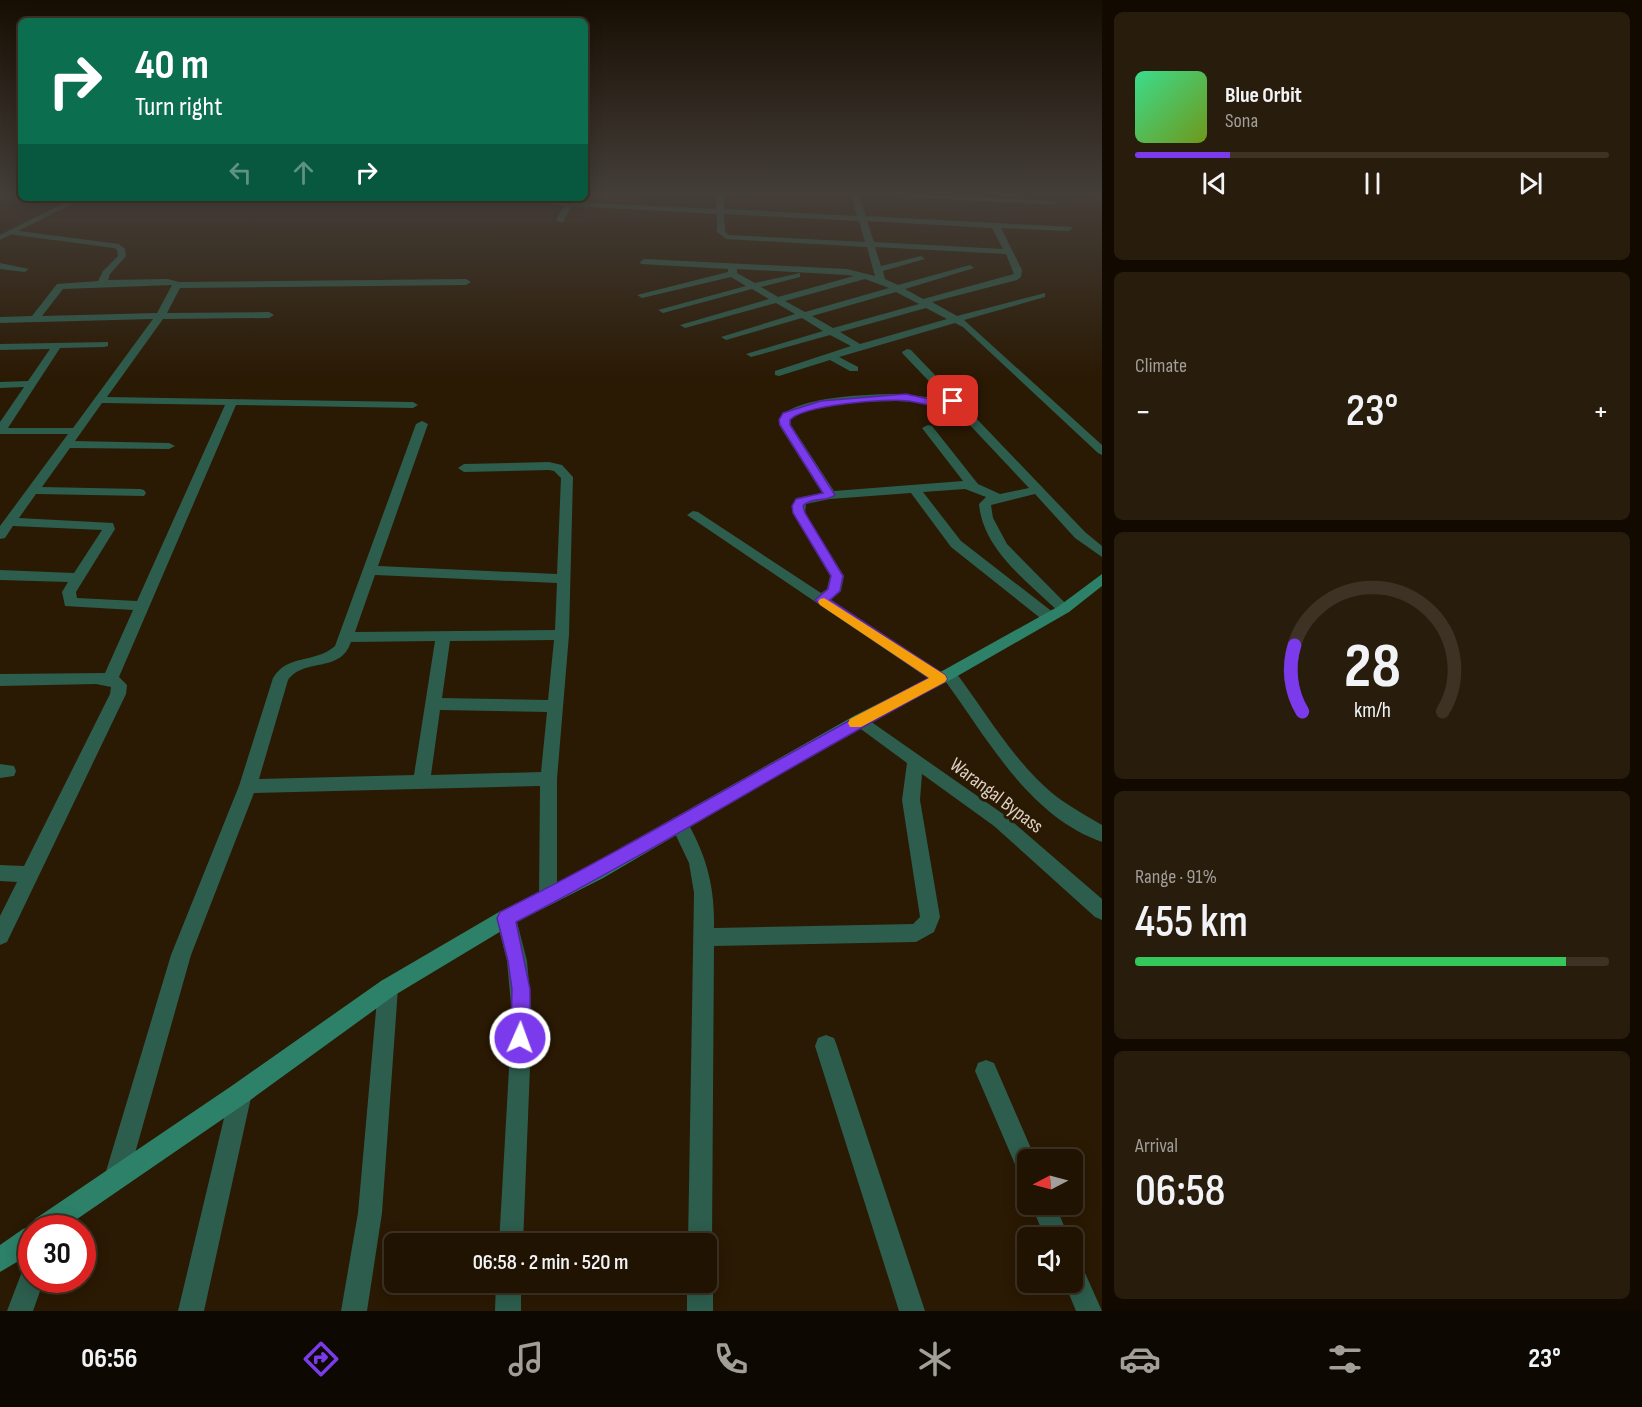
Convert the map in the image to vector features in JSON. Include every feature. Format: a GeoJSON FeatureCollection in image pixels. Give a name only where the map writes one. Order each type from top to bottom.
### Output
{"type":"FeatureCollection","features":[{"type":"Feature","properties":{"kind":"main road"},"geometry":{"type":"LineString","coordinates":[[65,1215],[388,988],[506,918],[596,872],[860,720],[945,676],[1057,613],[1102,579]]}},
{"type":"Feature","properties":{"kind":"main road"},"geometry":{"type":"LineString","coordinates":[[0,1260],[18,1248]]}},
{"type":"Feature","properties":{"kind":"street"},"geometry":{"type":"LineString","coordinates":[[102,283],[106,273],[122,256]]}},
{"type":"Feature","properties":{"kind":"street"},"geometry":{"type":"LineString","coordinates":[[873,256],[876,275]]}},
{"type":"Feature","properties":{"kind":"street"},"geometry":{"type":"LineString","coordinates":[[751,354],[1014,278],[1018,275],[1018,270],[1011,256]]}},
{"type":"Feature","properties":{"kind":"street"},"geometry":{"type":"LineString","coordinates":[[685,325],[876,275],[921,259]]}},
{"type":"Feature","properties":{"kind":"street"},"geometry":{"type":"LineString","coordinates":[[644,261],[733,270],[847,272],[876,275],[894,289],[956,319],[1102,451]]}},
{"type":"Feature","properties":{"kind":"street"},"geometry":{"type":"LineString","coordinates":[[0,266],[25,269]]}},
{"type":"Feature","properties":{"kind":"street"},"geometry":{"type":"LineString","coordinates":[[726,337],[970,268]]}},
{"type":"Feature","properties":{"kind":"street"},"geometry":{"type":"LineString","coordinates":[[733,270],[753,287],[777,302],[859,347]]}},
{"type":"Feature","properties":{"kind":"street"},"geometry":{"type":"LineString","coordinates":[[642,296],[733,270]]}},
{"type":"Feature","properties":{"kind":"street"},"geometry":{"type":"LineString","coordinates":[[663,310],[797,275]]}},
{"type":"Feature","properties":{"kind":"street"},"geometry":{"type":"LineString","coordinates":[[35,318],[60,286],[168,282],[177,285],[466,282]]}},
{"type":"Feature","properties":{"kind":"street"},"geometry":{"type":"LineString","coordinates":[[0,535],[161,315],[177,285]]}},
{"type":"Feature","properties":{"kind":"street"},"geometry":{"type":"LineString","coordinates":[[779,373],[859,347],[1042,295]]}},
{"type":"Feature","properties":{"kind":"street"},"geometry":{"type":"LineString","coordinates":[[0,320],[161,315],[269,315]]}},
{"type":"Feature","properties":{"kind":"street"},"geometry":{"type":"LineString","coordinates":[[0,347],[105,344]]}},
{"type":"Feature","properties":{"kind":"street"},"geometry":{"type":"LineString","coordinates":[[57,345],[0,431],[75,431]]}},
{"type":"Feature","properties":{"kind":"street"},"geometry":{"type":"LineString","coordinates":[[907,352],[1080,535],[1102,553]]}},
{"type":"Feature","properties":{"kind":"street"},"geometry":{"type":"LineString","coordinates":[[830,356],[854,369]]}},
{"type":"Feature","properties":{"kind":"street"},"geometry":{"type":"LineString","coordinates":[[0,385],[31,384]]}},
{"type":"Feature","properties":{"kind":"street"},"geometry":{"type":"LineString","coordinates":[[830,495],[785,425],[787,415],[821,404],[906,397],[933,403],[953,401]]}},
{"type":"Feature","properties":{"kind":"street"},"geometry":{"type":"LineString","coordinates":[[98,400],[414,405]]}},
{"type":"Feature","properties":{"kind":"street"},"geometry":{"type":"LineString","coordinates":[[110,679],[232,402]]}},
{"type":"Feature","properties":{"kind":"street"},"geometry":{"type":"LineString","coordinates":[[117,1178],[181,955],[248,786],[266,722],[286,670],[294,665],[326,661],[335,657],[341,649],[422,424]]}},
{"type":"Feature","properties":{"kind":"street"},"geometry":{"type":"LineString","coordinates":[[928,428],[974,487]]}},
{"type":"Feature","properties":{"kind":"street"},"geometry":{"type":"LineString","coordinates":[[67,444],[169,446]]}},
{"type":"Feature","properties":{"kind":"street"},"geometry":{"type":"LineString","coordinates":[[464,468],[549,466],[564,472],[567,477],[562,635],[549,779],[548,896]]}},
{"type":"Feature","properties":{"kind":"street"},"geometry":{"type":"LineString","coordinates":[[821,600],[834,591],[837,576],[799,513],[800,501],[830,495],[964,485],[998,498]]}},
{"type":"Feature","properties":{"kind":"street"},"geometry":{"type":"LineString","coordinates":[[914,489],[956,544],[1057,613]]}},
{"type":"Feature","properties":{"kind":"street"},"geometry":{"type":"LineString","coordinates":[[32,490],[140,493]]}},
{"type":"Feature","properties":{"kind":"street"},"geometry":{"type":"LineString","coordinates":[[1037,490],[988,500],[984,511],[1000,544],[1057,613]]}},
{"type":"Feature","properties":{"kind":"street"},"geometry":{"type":"LineString","coordinates":[[693,515],[821,600],[945,676],[1025,777],[1046,798],[1073,818],[1102,834]]}},
{"type":"Feature","properties":{"kind":"street"},"geometry":{"type":"LineString","coordinates":[[9,522],[108,526],[110,529],[69,592],[70,603],[142,606]]}},
{"type":"Feature","properties":{"kind":"street"},"geometry":{"type":"LineString","coordinates":[[369,570],[564,579]]}},
{"type":"Feature","properties":{"kind":"street"},"geometry":{"type":"LineString","coordinates":[[0,575],[78,578]]}},
{"type":"Feature","properties":{"kind":"street"},"geometry":{"type":"LineString","coordinates":[[346,638],[562,635]]}},
{"type":"Feature","properties":{"kind":"street"},"geometry":{"type":"LineString","coordinates":[[421,783],[443,636]]}},
{"type":"Feature","properties":{"kind":"street"},"geometry":{"type":"LineString","coordinates":[[0,680],[110,679],[119,686],[118,694],[0,936]]}},
{"type":"Feature","properties":{"kind":"street"},"geometry":{"type":"LineString","coordinates":[[433,704],[556,706]]}},
{"type":"Feature","properties":{"kind":"street","name":"Warangal Bypass"},"geometry":{"type":"LineString","coordinates":[[860,720],[915,762],[1000,821],[1102,912]]}},
{"type":"Feature","properties":{"kind":"street"},"geometry":{"type":"LineString","coordinates":[[705,937],[916,933],[927,926],[930,917],[910,800],[915,762]]}},
{"type":"Feature","properties":{"kind":"street"},"geometry":{"type":"LineString","coordinates":[[248,786],[549,779]]}},
{"type":"Feature","properties":{"kind":"street"},"geometry":{"type":"LineString","coordinates":[[678,823],[698,856],[703,878],[705,937],[700,1233]]}},
{"type":"Feature","properties":{"kind":"street"},"geometry":{"type":"LineString","coordinates":[[0,873],[29,875]]}},
{"type":"Feature","properties":{"kind":"street"},"geometry":{"type":"LineString","coordinates":[[506,918],[517,961],[522,1016],[512,1233]]}},
{"type":"Feature","properties":{"kind":"street"},"geometry":{"type":"LineString","coordinates":[[354,1311],[370,1213],[388,988]]}},
{"type":"Feature","properties":{"kind":"street"},"geometry":{"type":"LineString","coordinates":[[826,1046],[912,1311]]}},
{"type":"Feature","properties":{"kind":"street"},"geometry":{"type":"LineString","coordinates":[[986,1071],[1020,1149]]}},
{"type":"Feature","properties":{"kind":"street"},"geometry":{"type":"LineString","coordinates":[[191,1311],[241,1093]]}},
{"type":"Feature","properties":{"kind":"street"},"geometry":{"type":"LineString","coordinates":[[20,1311],[27,1293]]}},
{"type":"Feature","properties":{"kind":"street"},"geometry":{"type":"LineString","coordinates":[[508,1311],[509,1293]]}},
{"type":"Feature","properties":{"kind":"street"},"geometry":{"type":"LineString","coordinates":[[700,1293],[700,1311]]}},
{"type":"Feature","properties":{"kind":"street"},"geometry":{"type":"LineString","coordinates":[[1081,1293],[1089,1311]]}},
{"type":"Feature","properties":{"kind":"slow traffic"},"geometry":{"type":"LineString","coordinates":[[824,602],[940,679],[856,723]]}},
{"type":"Feature","properties":{"kind":"route"},"geometry":{"type":"LineString","coordinates":[[520,1038],[521,989],[517,961],[506,918],[596,872],[860,720],[940,679],[821,600],[834,591],[837,576],[799,513],[798,506],[800,501],[806,498],[830,495],[784,420],[787,415],[821,404],[906,397],[933,403],[953,401]]}}]}
